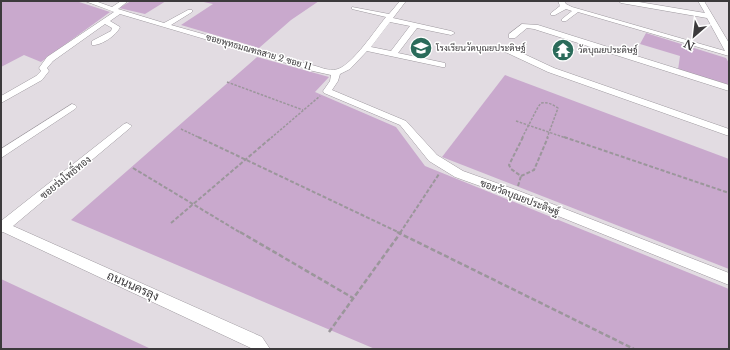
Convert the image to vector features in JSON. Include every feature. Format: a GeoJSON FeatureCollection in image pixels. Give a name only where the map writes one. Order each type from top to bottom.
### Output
{"type":"FeatureCollection","features":[{"type":"Feature","properties":{"kind":"street","name":"ซอยพุทธมณฑลสาย 2 ซอย 11"},"geometry":{"type":"LineString","coordinates":[[88,1],[316,69],[336,72]]}},
{"type":"Feature","properties":{"kind":"street"},"geometry":{"type":"LineString","coordinates":[[1,100],[39,78],[44,74],[45,72],[43,68],[50,60],[104,21],[125,1]]}},
{"type":"Feature","properties":{"kind":"street"},"geometry":{"type":"LineString","coordinates":[[327,90],[334,81],[336,72],[347,67],[365,48],[403,1]]}},
{"type":"Feature","properties":{"kind":"street"},"geometry":{"type":"LineString","coordinates":[[621,1],[709,16]]}},
{"type":"Feature","properties":{"kind":"street"},"geometry":{"type":"LineString","coordinates":[[701,1],[729,50]]}},
{"type":"Feature","properties":{"kind":"street"},"geometry":{"type":"LineString","coordinates":[[553,14],[563,3],[577,10],[729,54]]}},
{"type":"Feature","properties":{"kind":"street"},"geometry":{"type":"LineString","coordinates":[[354,8],[415,25],[451,33]]}},
{"type":"Feature","properties":{"kind":"street"},"geometry":{"type":"LineString","coordinates":[[166,25],[190,10]]}},
{"type":"Feature","properties":{"kind":"street"},"geometry":{"type":"LineString","coordinates":[[564,20],[577,10]]}},
{"type":"Feature","properties":{"kind":"street"},"geometry":{"type":"LineString","coordinates":[[95,43],[114,32],[116,28],[104,21]]}},
{"type":"Feature","properties":{"kind":"street"},"geometry":{"type":"LineString","coordinates":[[393,54],[415,25]]}},
{"type":"Feature","properties":{"kind":"street"},"geometry":{"type":"LineString","coordinates":[[512,36],[525,26],[535,27],[729,88]]}},
{"type":"Feature","properties":{"kind":"street"},"geometry":{"type":"LineString","coordinates":[[365,48],[442,65]]}},
{"type":"Feature","properties":{"kind":"street"},"geometry":{"type":"LineString","coordinates":[[504,48],[551,70],[729,133]]}},
{"type":"Feature","properties":{"kind":"street","name":"ซอยวัดบุณยประดิษฐ์"},"geometry":{"type":"LineString","coordinates":[[327,90],[403,123],[433,158],[459,174],[515,194],[729,280]]}},
{"type":"Feature","properties":{"kind":"street"},"geometry":{"type":"LineString","coordinates":[[1,154],[72,107]]}},
{"type":"Feature","properties":{"kind":"street","name":"ซอยร่มโพธิ์ทอง"},"geometry":{"type":"LineString","coordinates":[[1,227],[127,126]]}},
{"type":"Feature","properties":{"kind":"street","name":"ถนนนครลุง"},"geometry":{"type":"LineString","coordinates":[[1,227],[257,342],[262,349]]}},
{"type":"Feature","properties":{"kind":"path"},"geometry":{"type":"LineString","coordinates":[[227,82],[303,110]]}},
{"type":"Feature","properties":{"kind":"path"},"geometry":{"type":"LineString","coordinates":[[171,223],[327,90]]}},
{"type":"Feature","properties":{"kind":"path"},"geometry":{"type":"LineString","coordinates":[[541,103],[553,104],[558,108],[534,170],[521,176],[511,169],[509,165],[528,125],[541,103]]}},
{"type":"Feature","properties":{"kind":"path"},"geometry":{"type":"LineString","coordinates":[[516,121],[729,193]]}},
{"type":"Feature","properties":{"kind":"path"},"geometry":{"type":"LineString","coordinates":[[181,130],[400,233],[634,349]]}},
{"type":"Feature","properties":{"kind":"path"},"geometry":{"type":"LineString","coordinates":[[329,332],[400,233],[444,166]]}},
{"type":"Feature","properties":{"kind":"path"},"geometry":{"type":"LineString","coordinates":[[133,168],[353,298]]}},
{"type":"Feature","properties":{"kind":"shaded area"},"geometry":{"type":"Polygon","coordinates":[[[1,1],[76,1],[110,12],[41,62],[24,55],[1,67],[1,1]]]}},
{"type":"Feature","properties":{"kind":"shaded area"},"geometry":{"type":"Polygon","coordinates":[[[131,1],[166,1],[145,14],[119,8],[131,1]]]}},
{"type":"Feature","properties":{"kind":"shaded area"},"geometry":{"type":"Polygon","coordinates":[[[199,1],[319,1],[291,20],[259,48],[181,25],[213,4],[199,1]]]}},
{"type":"Feature","properties":{"kind":"shaded area"},"geometry":{"type":"Polygon","coordinates":[[[646,33],[726,58],[729,63],[729,85],[678,70],[680,56],[640,44],[646,33]]]}},
{"type":"Feature","properties":{"kind":"shaded area"},"geometry":{"type":"Polygon","coordinates":[[[257,57],[329,77],[315,92],[396,127],[425,166],[729,289],[729,349],[375,349],[71,220],[257,57]]]}},
{"type":"Feature","properties":{"kind":"shaded area"},"geometry":{"type":"Polygon","coordinates":[[[505,75],[729,159],[729,269],[442,157],[505,75]]]}},
{"type":"Feature","properties":{"kind":"shaded area"},"geometry":{"type":"Polygon","coordinates":[[[1,279],[151,349],[1,349],[1,279]]]}},
{"type":"Feature","properties":{"kind":"place","name":"โรงเรียนวัดบุณยประดิษฐ์"},"geometry":{"type":"Point","coordinates":[421,48]}},
{"type":"Feature","properties":{"kind":"place","name":"วัดบุณยประดิษฐ์"},"geometry":{"type":"Point","coordinates":[563,50]}}]}
